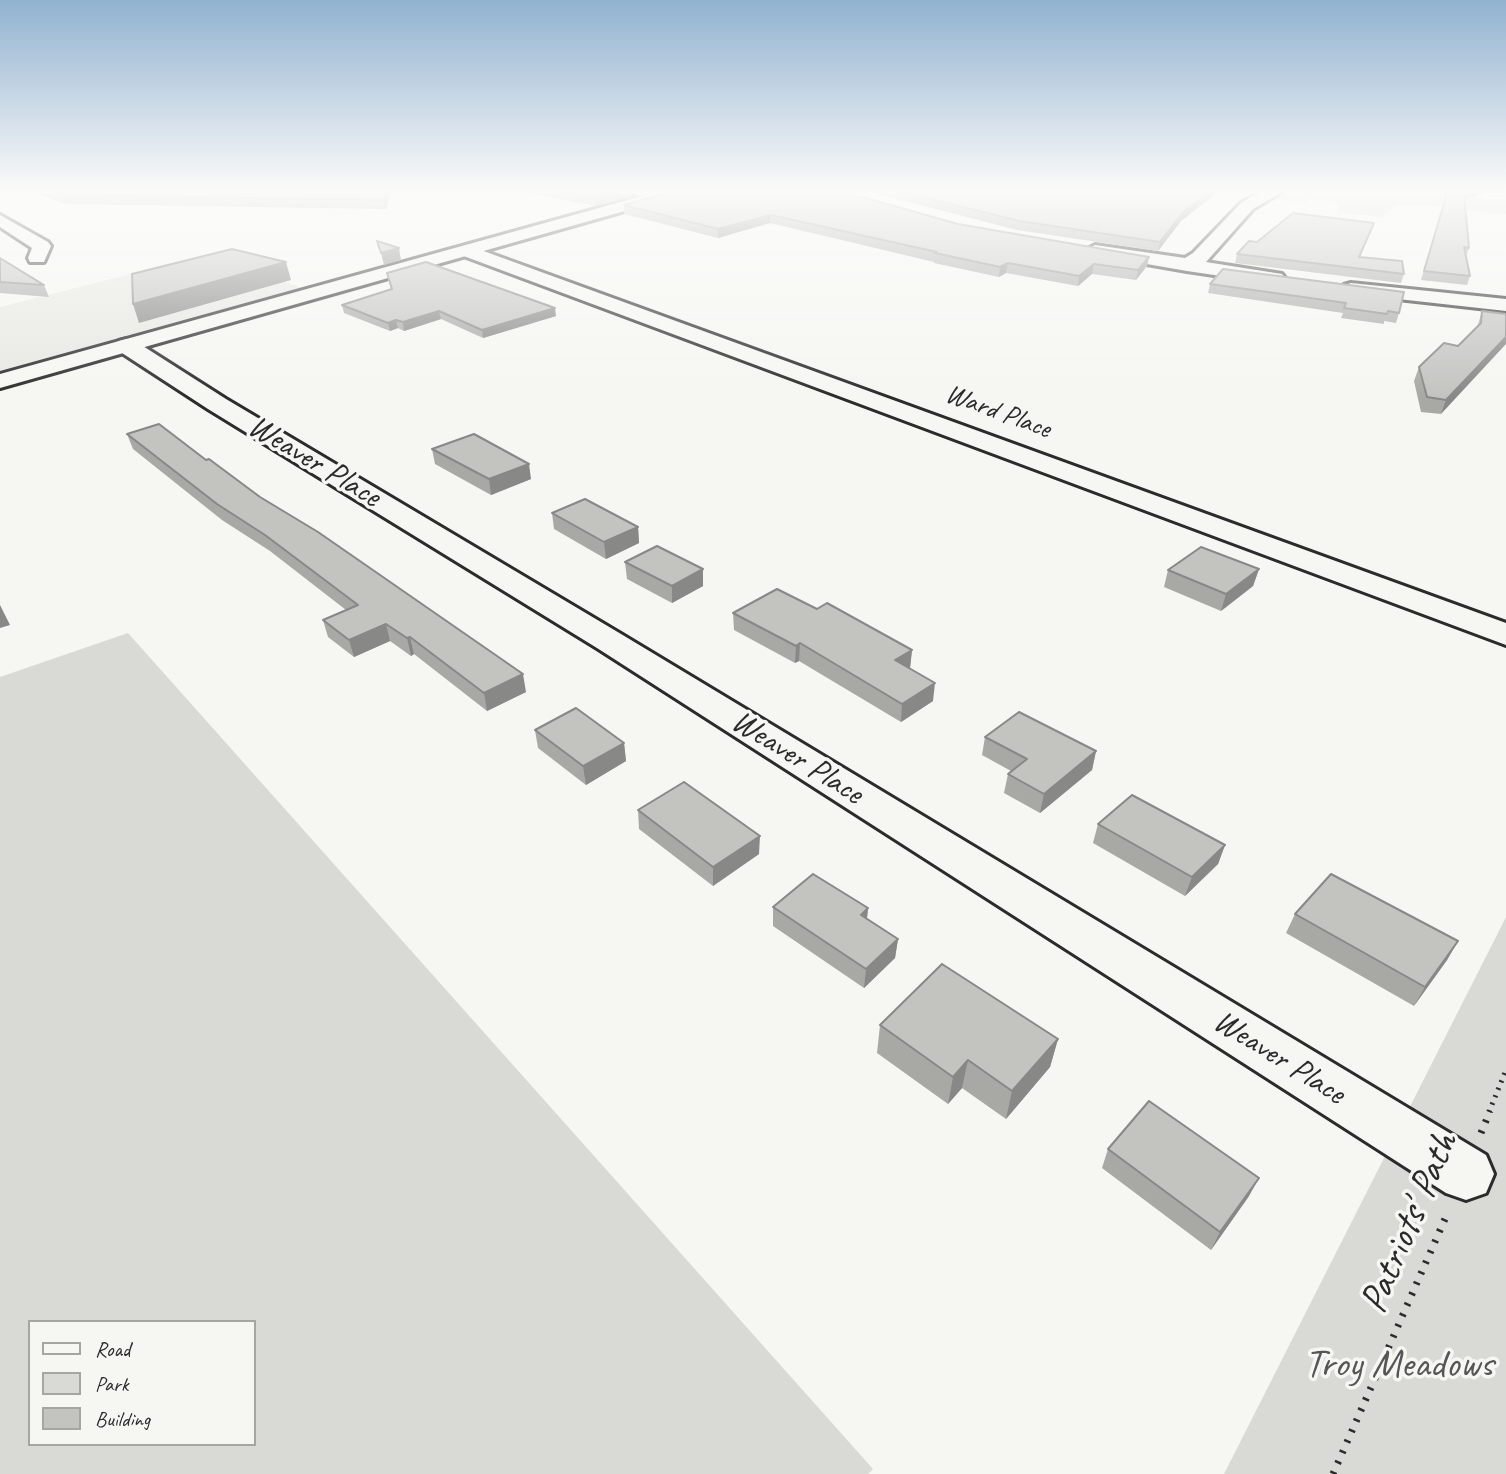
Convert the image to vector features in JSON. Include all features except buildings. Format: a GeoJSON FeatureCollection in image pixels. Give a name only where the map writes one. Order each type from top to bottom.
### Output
{"type":"FeatureCollection","features":[{"type":"Feature","properties":{"kind":"street"},"geometry":{"type":"LineString","coordinates":[[0,381],[439,259]]}},
{"type":"Feature","properties":{"kind":"street","name":"Ward Place"},"geometry":{"type":"LineString","coordinates":[[488,259],[1506,635]]}},
{"type":"Feature","properties":{"kind":"street"},"geometry":{"type":"LineString","coordinates":[[1148,259],[1289,280]]}},
{"type":"Feature","properties":{"kind":"street"},"geometry":{"type":"LineString","coordinates":[[1186,265],[1197,259]]}},
{"type":"Feature","properties":{"kind":"street"},"geometry":{"type":"LineString","coordinates":[[1330,286],[1506,306]]}},
{"type":"Feature","properties":{"kind":"street","name":"Weaver Place"},"geometry":{"type":"LineString","coordinates":[[127,346],[217,404],[609,641],[1466,1174]]}},
{"type":"Feature","properties":{"kind":"path","name":"Patriots' Path"},"geometry":{"type":"LineString","coordinates":[[1333,1474],[1466,1174],[1506,1070]]}},
{"type":"Feature","properties":{"kind":"shaded area"},"geometry":{"type":"Polygon","coordinates":[[[191,259],[217,259],[306,289],[0,372],[0,307],[191,259]]]}},
{"type":"Feature","properties":{"kind":"green space"},"geometry":{"type":"Polygon","coordinates":[[[128,633],[873,1469],[868,1474],[0,1474],[0,677],[128,633]]]}},
{"type":"Feature","properties":{"kind":"green space","name":"Troy Meadows"},"geometry":{"type":"Polygon","coordinates":[[[1506,917],[1506,1474],[1224,1474],[1506,917]]]}}]}
